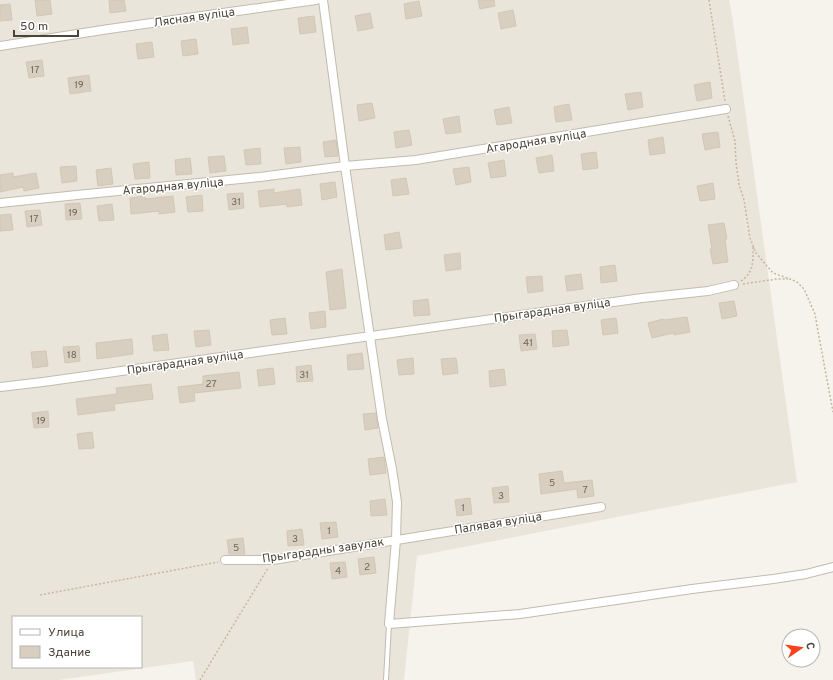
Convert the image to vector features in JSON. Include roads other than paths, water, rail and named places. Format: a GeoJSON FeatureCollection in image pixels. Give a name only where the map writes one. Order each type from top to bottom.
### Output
{"type":"FeatureCollection","features":[{"type":"Feature","properties":{"kind":"street","name":"Лясная вуліца"},"geometry":{"type":"LineString","coordinates":[[0,46],[316,0]]}},
{"type":"Feature","properties":{"kind":"street"},"geometry":{"type":"LineString","coordinates":[[323,0],[345,166],[382,418],[397,502],[396,540],[389,624],[520,614],[773,579],[806,574],[833,567]]}},
{"type":"Feature","properties":{"kind":"street","name":"Агародная вуліца"},"geometry":{"type":"LineString","coordinates":[[0,203],[260,177],[345,166],[416,160],[726,110]]}},
{"type":"Feature","properties":{"kind":"street","name":"Прыгарадная вуліца"},"geometry":{"type":"LineString","coordinates":[[0,387],[642,298],[708,291],[734,285]]}},
{"type":"Feature","properties":{"kind":"street","name":"Палявая вуліца"},"geometry":{"type":"LineString","coordinates":[[396,540],[600,507]]}},
{"type":"Feature","properties":{"kind":"street","name":"Прыгарадны завулак"},"geometry":{"type":"LineString","coordinates":[[225,560],[273,560],[396,540]]}},
{"type":"Feature","properties":{"kind":"lane"},"geometry":{"type":"LineString","coordinates":[[386,680],[389,624]]}}]}
